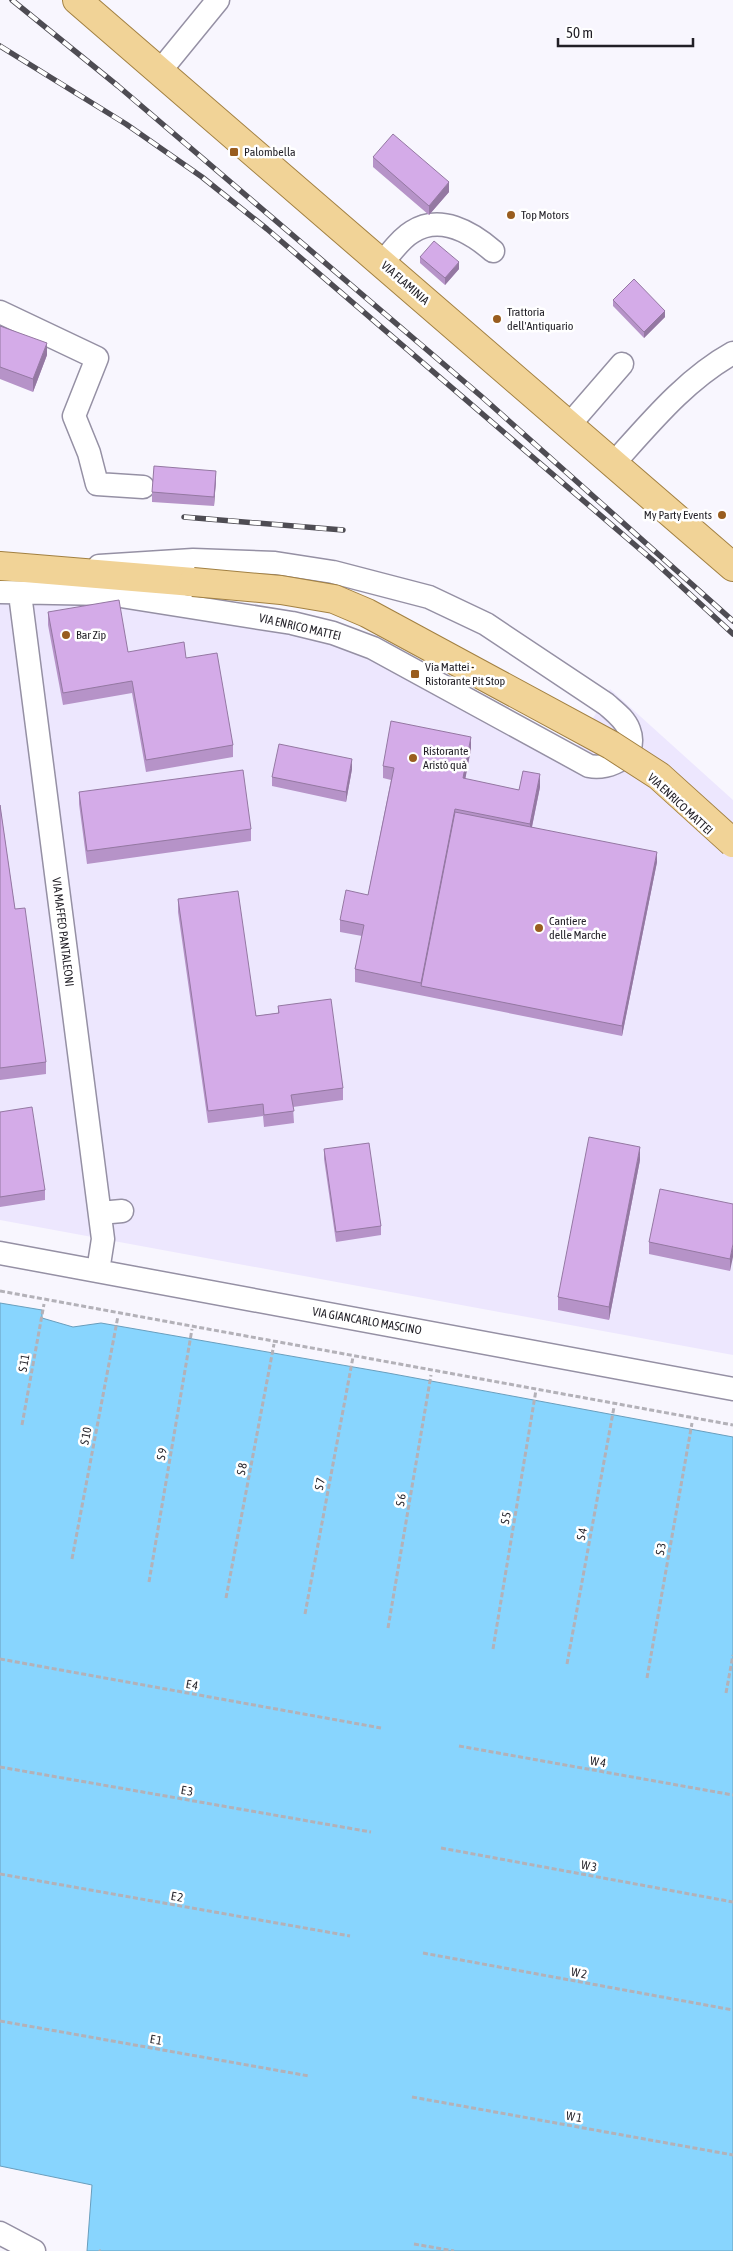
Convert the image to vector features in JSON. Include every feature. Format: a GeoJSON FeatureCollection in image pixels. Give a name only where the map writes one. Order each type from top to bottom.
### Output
{"type":"FeatureCollection","features":[{"type":"Feature","properties":{"kind":"main road","name":"VIA FLAMINIA"},"geometry":{"type":"LineString","coordinates":[[77,0],[570,424],[733,567]]}},
{"type":"Feature","properties":{"kind":"main road","name":"VIA ENRICO MATTEI"},"geometry":{"type":"LineString","coordinates":[[0,566],[282,590],[334,599],[367,613],[611,745],[659,776],[733,842]]}},
{"type":"Feature","properties":{"kind":"main road"},"geometry":{"type":"LineString","coordinates":[[108,594],[193,582]]}},
{"type":"Feature","properties":{"kind":"street"},"geometry":{"type":"LineString","coordinates":[[160,72],[218,0]]}},
{"type":"Feature","properties":{"kind":"street"},"geometry":{"type":"LineString","coordinates":[[382,263],[410,233],[421,227],[442,225],[458,227],[479,239],[493,251]]}},
{"type":"Feature","properties":{"kind":"street"},"geometry":{"type":"LineString","coordinates":[[0,312],[97,358],[74,416],[89,453],[97,484],[143,488]]}},
{"type":"Feature","properties":{"kind":"street"},"geometry":{"type":"LineString","coordinates":[[614,463],[668,404],[716,362],[733,353]]}},
{"type":"Feature","properties":{"kind":"street"},"geometry":{"type":"LineString","coordinates":[[570,424],[622,364]]}},
{"type":"Feature","properties":{"kind":"street","name":"VIA ENRICO MATTEI"},"geometry":{"type":"LineString","coordinates":[[10,593],[108,594],[292,623],[333,633],[373,648],[589,766],[602,768],[620,761],[626,755],[631,738],[628,728],[622,718],[606,704],[486,624],[429,597],[332,572],[275,563],[183,560],[59,570]]}},
{"type":"Feature","properties":{"kind":"street","name":"VIA MAFFEO PANTALEONI"},"geometry":{"type":"LineString","coordinates":[[10,593],[100,1213],[103,1239],[98,1271]]}},
{"type":"Feature","properties":{"kind":"street","name":"VIA ENRICO MATTEI"},"geometry":{"type":"LineString","coordinates":[[626,755],[733,853]]}},
{"type":"Feature","properties":{"kind":"street"},"geometry":{"type":"LineString","coordinates":[[100,1213],[122,1211]]}},
{"type":"Feature","properties":{"kind":"street","name":"VIA GIANCARLO MASCINO"},"geometry":{"type":"LineString","coordinates":[[0,1253],[733,1389]]}},
{"type":"Feature","properties":{"kind":"street"},"geometry":{"type":"LineString","coordinates":[[0,2233],[34,2251]]}},
{"type":"Feature","properties":{"kind":"path"},"geometry":{"type":"LineString","coordinates":[[0,1291],[733,1425]]}},
{"type":"Feature","properties":{"kind":"path","name":"S 11"},"geometry":{"type":"LineString","coordinates":[[22,1425],[44,1304]]}},
{"type":"Feature","properties":{"kind":"path","name":"S 10"},"geometry":{"type":"LineString","coordinates":[[72,1559],[118,1316]]}},
{"type":"Feature","properties":{"kind":"path","name":"S 9"},"geometry":{"type":"LineString","coordinates":[[149,1582],[192,1329]]}},
{"type":"Feature","properties":{"kind":"path","name":"S 8"},"geometry":{"type":"LineString","coordinates":[[226,1598],[274,1344]]}},
{"type":"Feature","properties":{"kind":"path","name":"S 7"},"geometry":{"type":"LineString","coordinates":[[305,1614],[353,1357]]}},
{"type":"Feature","properties":{"kind":"path","name":"S 6"},"geometry":{"type":"LineString","coordinates":[[388,1628],[431,1375]]}},
{"type":"Feature","properties":{"kind":"path","name":"S 5"},"geometry":{"type":"LineString","coordinates":[[492,1649],[536,1390]]}},
{"type":"Feature","properties":{"kind":"path","name":"S 4"},"geometry":{"type":"LineString","coordinates":[[567,1664],[614,1406]]}},
{"type":"Feature","properties":{"kind":"path","name":"S 3"},"geometry":{"type":"LineString","coordinates":[[647,1678],[692,1423]]}},
{"type":"Feature","properties":{"kind":"path"},"geometry":{"type":"LineString","coordinates":[[726,1693],[733,1655]]}},
{"type":"Feature","properties":{"kind":"path","name":"E 4"},"geometry":{"type":"LineString","coordinates":[[0,1659],[381,1728]]}},
{"type":"Feature","properties":{"kind":"path","name":"W 4"},"geometry":{"type":"LineString","coordinates":[[459,1746],[733,1795]]}},
{"type":"Feature","properties":{"kind":"path","name":"E 3"},"geometry":{"type":"LineString","coordinates":[[0,1767],[371,1832]]}},
{"type":"Feature","properties":{"kind":"path","name":"W 3"},"geometry":{"type":"LineString","coordinates":[[441,1848],[733,1902]]}},
{"type":"Feature","properties":{"kind":"path","name":"E 2"},"geometry":{"type":"LineString","coordinates":[[0,1874],[350,1936]]}},
{"type":"Feature","properties":{"kind":"path","name":"W 2"},"geometry":{"type":"LineString","coordinates":[[423,1953],[733,2010]]}},
{"type":"Feature","properties":{"kind":"path","name":"E 1"},"geometry":{"type":"LineString","coordinates":[[0,2021],[308,2076]]}},
{"type":"Feature","properties":{"kind":"path","name":"W 1"},"geometry":{"type":"LineString","coordinates":[[412,2096],[733,2155]]}},
{"type":"Feature","properties":{"kind":"path"},"geometry":{"type":"LineString","coordinates":[[414,2244],[454,2251]]}},
{"type":"Feature","properties":{"kind":"shaded area"},"geometry":{"type":"Polygon","coordinates":[[[0,600],[119,607],[310,636],[397,671],[567,763],[610,689],[733,800],[733,1355],[0,1220],[0,600]]]}},
{"type":"Feature","properties":{"kind":"water"},"geometry":{"type":"Polygon","coordinates":[[[0,1303],[42,1310],[42,1318],[73,1327],[101,1323],[388,1373],[733,1437],[733,2251],[87,2251],[92,2185],[0,2166],[0,1303]]]}},
{"type":"Feature","properties":{"kind":"building"},"geometry":{"type":"Polygon","coordinates":[[[393,134],[449,182],[429,206],[373,157],[393,134]]]}},
{"type":"Feature","properties":{"kind":"building"},"geometry":{"type":"Polygon","coordinates":[[[434,241],[459,262],[445,278],[420,257],[434,241]]]}},
{"type":"Feature","properties":{"kind":"building"},"geometry":{"type":"Polygon","coordinates":[[[634,279],[665,311],[644,332],[613,300],[634,279]]]}},
{"type":"Feature","properties":{"kind":"building"},"geometry":{"type":"Polygon","coordinates":[[[0,326],[47,343],[33,379],[0,367],[0,326]]]}},
{"type":"Feature","properties":{"kind":"building"},"geometry":{"type":"Polygon","coordinates":[[[154,466],[216,471],[214,497],[152,492],[154,466]]]}},
{"type":"Feature","properties":{"kind":"building"},"geometry":{"type":"Polygon","coordinates":[[[119,600],[128,652],[184,642],[186,658],[217,653],[233,745],[146,760],[132,681],[63,693],[48,612],[119,600]]]}},
{"type":"Feature","properties":{"kind":"building"},"geometry":{"type":"Polygon","coordinates":[[[391,721],[471,737],[463,778],[519,790],[523,771],[540,774],[530,824],[455,809],[421,983],[355,969],[364,925],[340,920],[346,890],[368,895],[394,768],[383,766],[391,721]]]}},
{"type":"Feature","properties":{"kind":"building"},"geometry":{"type":"Polygon","coordinates":[[[279,744],[352,759],[346,792],[272,777],[279,744]]]}},
{"type":"Feature","properties":{"kind":"building"},"geometry":{"type":"Polygon","coordinates":[[[243,770],[251,829],[87,851],[79,792],[243,770]]]}},
{"type":"Feature","properties":{"kind":"building"},"geometry":{"type":"Polygon","coordinates":[[[0,805],[15,909],[25,908],[46,1062],[0,1068],[0,805]]]}},
{"type":"Feature","properties":{"kind":"building","name":"Cantiere delle Marche"},"geometry":{"type":"Polygon","coordinates":[[[455,812],[657,852],[622,1026],[421,986],[455,812]]]}},
{"type":"Feature","properties":{"kind":"building"},"geometry":{"type":"Polygon","coordinates":[[[238,891],[256,1016],[279,1013],[278,1006],[331,999],[343,1088],[291,1095],[294,1111],[264,1115],[263,1104],[208,1111],[178,899],[238,891]]]}},
{"type":"Feature","properties":{"kind":"building"},"geometry":{"type":"Polygon","coordinates":[[[32,1107],[45,1190],[0,1197],[0,1112],[32,1107]]]}},
{"type":"Feature","properties":{"kind":"building"},"geometry":{"type":"Polygon","coordinates":[[[589,1137],[640,1147],[609,1307],[558,1297],[589,1137]]]}},
{"type":"Feature","properties":{"kind":"building"},"geometry":{"type":"Polygon","coordinates":[[[369,1143],[381,1226],[336,1232],[324,1149],[369,1143]]]}},
{"type":"Feature","properties":{"kind":"building"},"geometry":{"type":"Polygon","coordinates":[[[660,1189],[733,1204],[733,1244],[730,1259],[649,1242],[660,1189]]]}},
{"type":"Feature","properties":{"kind":"railway"},"geometry":{"type":"LineString","coordinates":[[12,0],[118,86],[481,396],[733,621]]}},
{"type":"Feature","properties":{"kind":"railway"},"geometry":{"type":"LineString","coordinates":[[0,46],[126,124],[202,177],[267,229],[656,563],[733,634]]}},
{"type":"Feature","properties":{"kind":"railway"},"geometry":{"type":"LineString","coordinates":[[184,517],[343,530]]}},
{"type":"Feature","properties":{"kind":"place","name":"Palombella"},"geometry":{"type":"Point","coordinates":[234,152]}},
{"type":"Feature","properties":{"kind":"place","name":"Top Motors"},"geometry":{"type":"Point","coordinates":[511,215]}},
{"type":"Feature","properties":{"kind":"place","name":"Trattoria dell'Antiquario"},"geometry":{"type":"Point","coordinates":[497,319]}},
{"type":"Feature","properties":{"kind":"place","name":"My Party Events"},"geometry":{"type":"Point","coordinates":[722,515]}},
{"type":"Feature","properties":{"kind":"place","name":"Bar Zip"},"geometry":{"type":"Point","coordinates":[66,635]}},
{"type":"Feature","properties":{"kind":"place","name":"Via Mattei - Ristorante Pit Stop"},"geometry":{"type":"Point","coordinates":[415,674]}},
{"type":"Feature","properties":{"kind":"place","name":"Ristorante Aristò quà"},"geometry":{"type":"Point","coordinates":[413,758]}},
{"type":"Feature","properties":{"kind":"place","name":"Cantiere delle Marche"},"geometry":{"type":"Point","coordinates":[539,928]}}]}
